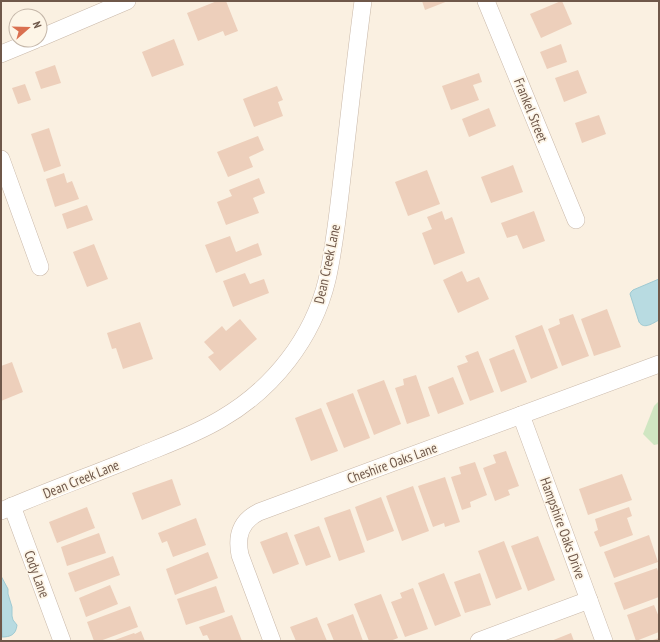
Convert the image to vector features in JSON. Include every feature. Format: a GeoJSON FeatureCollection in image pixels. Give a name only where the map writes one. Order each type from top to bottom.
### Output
{"type":"FeatureCollection","features":[{"type":"Feature","properties":{"kind":"street"},"geometry":{"type":"LineString","coordinates":[[48,35],[127,1]]}},
{"type":"Feature","properties":{"kind":"street","name":"Dean Creek Lane"},"geometry":{"type":"LineString","coordinates":[[6,508],[185,437],[221,419],[243,404],[266,385],[296,349],[305,335],[317,309],[330,261],[337,220],[363,1]]}},
{"type":"Feature","properties":{"kind":"street","name":"Frankel Street"},"geometry":{"type":"LineString","coordinates":[[486,1],[576,220]]}},
{"type":"Feature","properties":{"kind":"street"},"geometry":{"type":"LineString","coordinates":[[1,54],[15,48]]}},
{"type":"Feature","properties":{"kind":"street"},"geometry":{"type":"LineString","coordinates":[[1,159],[40,267]]}},
{"type":"Feature","properties":{"kind":"street","name":"Cheshire Oaks Lane"},"geometry":{"type":"LineString","coordinates":[[272,641],[240,555],[240,533],[245,522],[249,518],[259,512],[659,364]]}},
{"type":"Feature","properties":{"kind":"street","name":"Hampshire Oaks Drive"},"geometry":{"type":"LineString","coordinates":[[521,415],[604,641]]}},
{"type":"Feature","properties":{"kind":"street","name":"Cody Lane"},"geometry":{"type":"LineString","coordinates":[[6,508],[62,641]]}},
{"type":"Feature","properties":{"kind":"street"},"geometry":{"type":"LineString","coordinates":[[478,641],[589,600]]}},
{"type":"Feature","properties":{"kind":"green space"},"geometry":{"type":"Polygon","coordinates":[[[659,401],[659,444],[654,445],[643,434],[654,406],[659,401]]]}},
{"type":"Feature","properties":{"kind":"water"},"geometry":{"type":"Polygon","coordinates":[[[659,279],[659,320],[646,326],[639,322],[630,294],[633,290],[659,279]]]}},
{"type":"Feature","properties":{"kind":"water"},"geometry":{"type":"Polygon","coordinates":[[[1,576],[8,589],[13,620],[17,625],[14,633],[5,637],[2,637],[1,576]]]}},
{"type":"Feature","properties":{"kind":"building"},"geometry":{"type":"Polygon","coordinates":[[[217,1],[226,1],[238,31],[225,36],[223,31],[198,41],[187,13],[217,1]]]}},
{"type":"Feature","properties":{"kind":"building"},"geometry":{"type":"Polygon","coordinates":[[[422,1],[448,1],[425,10],[422,1]]]}},
{"type":"Feature","properties":{"kind":"building"},"geometry":{"type":"Polygon","coordinates":[[[561,1],[572,24],[541,38],[530,14],[561,1]]]}},
{"type":"Feature","properties":{"kind":"building"},"geometry":{"type":"Polygon","coordinates":[[[174,39],[184,65],[152,77],[142,52],[174,39]]]}},
{"type":"Feature","properties":{"kind":"building"},"geometry":{"type":"Polygon","coordinates":[[[561,44],[567,62],[547,69],[540,52],[561,44]]]}},
{"type":"Feature","properties":{"kind":"building"},"geometry":{"type":"Polygon","coordinates":[[[55,65],[61,83],[41,89],[35,72],[55,65]]]}},
{"type":"Feature","properties":{"kind":"building"},"geometry":{"type":"Polygon","coordinates":[[[578,70],[587,93],[564,102],[555,78],[578,70]]]}},
{"type":"Feature","properties":{"kind":"building"},"geometry":{"type":"Polygon","coordinates":[[[479,73],[482,82],[473,85],[479,100],[451,110],[442,86],[479,73]]]}},
{"type":"Feature","properties":{"kind":"building"},"geometry":{"type":"Polygon","coordinates":[[[25,84],[31,100],[18,104],[12,88],[25,84]]]}},
{"type":"Feature","properties":{"kind":"building"},"geometry":{"type":"Polygon","coordinates":[[[277,86],[283,100],[278,102],[283,116],[254,127],[243,99],[277,86]]]}},
{"type":"Feature","properties":{"kind":"building"},"geometry":{"type":"Polygon","coordinates":[[[489,108],[496,126],[469,137],[462,119],[489,108]]]}},
{"type":"Feature","properties":{"kind":"building"},"geometry":{"type":"Polygon","coordinates":[[[599,115],[606,134],[582,143],[575,123],[599,115]]]}},
{"type":"Feature","properties":{"kind":"building"},"geometry":{"type":"Polygon","coordinates":[[[49,128],[61,166],[44,172],[31,134],[49,128]]]}},
{"type":"Feature","properties":{"kind":"building"},"geometry":{"type":"Polygon","coordinates":[[[258,136],[264,150],[249,157],[253,167],[228,177],[217,152],[258,136]]]}},
{"type":"Feature","properties":{"kind":"building"},"geometry":{"type":"Polygon","coordinates":[[[513,165],[523,192],[491,203],[481,177],[513,165]]]}},
{"type":"Feature","properties":{"kind":"building"},"geometry":{"type":"Polygon","coordinates":[[[427,170],[440,204],[408,216],[395,182],[427,170]]]}},
{"type":"Feature","properties":{"kind":"building"},"geometry":{"type":"Polygon","coordinates":[[[64,173],[67,183],[72,181],[79,199],[55,207],[46,179],[64,173]]]}},
{"type":"Feature","properties":{"kind":"building"},"geometry":{"type":"Polygon","coordinates":[[[259,178],[265,193],[253,198],[259,213],[226,225],[217,202],[232,196],[229,190],[259,178]]]}},
{"type":"Feature","properties":{"kind":"building"},"geometry":{"type":"Polygon","coordinates":[[[87,205],[93,220],[67,229],[62,214],[87,205]]]}},
{"type":"Feature","properties":{"kind":"building"},"geometry":{"type":"Polygon","coordinates":[[[442,211],[445,220],[452,217],[465,253],[434,265],[422,233],[432,229],[427,217],[442,211]]]}},
{"type":"Feature","properties":{"kind":"building"},"geometry":{"type":"Polygon","coordinates":[[[534,211],[545,241],[523,249],[517,235],[507,238],[501,223],[534,211]]]}},
{"type":"Feature","properties":{"kind":"building"},"geometry":{"type":"Polygon","coordinates":[[[230,236],[236,252],[258,243],[262,255],[216,273],[205,245],[230,236]]]}},
{"type":"Feature","properties":{"kind":"building"},"geometry":{"type":"Polygon","coordinates":[[[94,244],[108,279],[87,287],[73,252],[94,244]]]}},
{"type":"Feature","properties":{"kind":"building"},"geometry":{"type":"Polygon","coordinates":[[[462,271],[467,282],[479,277],[489,299],[458,313],[443,280],[462,271]]]}},
{"type":"Feature","properties":{"kind":"building"},"geometry":{"type":"Polygon","coordinates":[[[245,273],[250,284],[264,279],[269,293],[233,307],[223,281],[245,273]]]}},
{"type":"Feature","properties":{"kind":"building"},"geometry":{"type":"Polygon","coordinates":[[[607,309],[621,347],[594,356],[581,319],[607,309]]]}},
{"type":"Feature","properties":{"kind":"building"},"geometry":{"type":"Polygon","coordinates":[[[573,314],[589,356],[562,366],[548,329],[560,324],[559,319],[573,314]]]}},
{"type":"Feature","properties":{"kind":"building"},"geometry":{"type":"Polygon","coordinates":[[[240,319],[257,339],[220,371],[208,357],[214,353],[204,342],[222,326],[226,331],[240,319]]]}},
{"type":"Feature","properties":{"kind":"building"},"geometry":{"type":"Polygon","coordinates":[[[140,322],[153,359],[123,369],[116,348],[112,349],[107,333],[140,322]]]}},
{"type":"Feature","properties":{"kind":"building"},"geometry":{"type":"Polygon","coordinates":[[[542,325],[558,368],[531,379],[515,336],[542,325]]]}},
{"type":"Feature","properties":{"kind":"building"},"geometry":{"type":"Polygon","coordinates":[[[514,349],[527,382],[501,392],[489,359],[514,349]]]}},
{"type":"Feature","properties":{"kind":"building"},"geometry":{"type":"Polygon","coordinates":[[[478,351],[494,392],[470,401],[457,366],[468,362],[465,356],[478,351]]]}},
{"type":"Feature","properties":{"kind":"building"},"geometry":{"type":"Polygon","coordinates":[[[12,362],[23,392],[1,401],[1,366],[12,362]]]}},
{"type":"Feature","properties":{"kind":"building"},"geometry":{"type":"Polygon","coordinates":[[[416,375],[430,416],[407,424],[395,388],[404,385],[403,379],[416,375]]]}},
{"type":"Feature","properties":{"kind":"building"},"geometry":{"type":"Polygon","coordinates":[[[453,377],[464,404],[438,414],[428,387],[453,377]]]}},
{"type":"Feature","properties":{"kind":"building"},"geometry":{"type":"Polygon","coordinates":[[[384,380],[401,424],[374,435],[357,390],[384,380]]]}},
{"type":"Feature","properties":{"kind":"building"},"geometry":{"type":"Polygon","coordinates":[[[353,393],[370,438],[344,448],[326,403],[353,393]]]}},
{"type":"Feature","properties":{"kind":"building"},"geometry":{"type":"Polygon","coordinates":[[[321,408],[338,451],[311,461],[295,418],[321,408]]]}},
{"type":"Feature","properties":{"kind":"building"},"geometry":{"type":"Polygon","coordinates":[[[506,451],[519,486],[508,490],[510,495],[495,501],[483,468],[496,463],[493,455],[506,451]]]}},
{"type":"Feature","properties":{"kind":"building"},"geometry":{"type":"Polygon","coordinates":[[[475,462],[487,495],[470,502],[471,507],[462,510],[451,477],[461,474],[459,467],[475,462]]]}},
{"type":"Feature","properties":{"kind":"building"},"geometry":{"type":"Polygon","coordinates":[[[622,474],[632,500],[588,515],[579,489],[622,474]]]}},
{"type":"Feature","properties":{"kind":"building"},"geometry":{"type":"Polygon","coordinates":[[[445,477],[460,522],[445,527],[444,523],[433,527],[418,486],[445,477]]]}},
{"type":"Feature","properties":{"kind":"building"},"geometry":{"type":"Polygon","coordinates":[[[172,479],[181,505],[142,520],[132,493],[172,479]]]}},
{"type":"Feature","properties":{"kind":"building"},"geometry":{"type":"Polygon","coordinates":[[[413,486],[429,531],[402,541],[386,496],[413,486]]]}},
{"type":"Feature","properties":{"kind":"building"},"geometry":{"type":"Polygon","coordinates":[[[381,497],[394,531],[367,541],[355,507],[381,497]]]}},
{"type":"Feature","properties":{"kind":"building"},"geometry":{"type":"Polygon","coordinates":[[[87,507],[95,528],[57,543],[49,522],[87,507]]]}},
{"type":"Feature","properties":{"kind":"building"},"geometry":{"type":"Polygon","coordinates":[[[629,507],[632,516],[627,518],[633,535],[600,547],[594,532],[598,530],[595,519],[629,507]]]}},
{"type":"Feature","properties":{"kind":"building"},"geometry":{"type":"Polygon","coordinates":[[[350,509],[365,552],[339,561],[324,518],[350,509]]]}},
{"type":"Feature","properties":{"kind":"building"},"geometry":{"type":"Polygon","coordinates":[[[196,518],[206,545],[173,557],[167,541],[162,543],[158,533],[196,518]]]}},
{"type":"Feature","properties":{"kind":"building"},"geometry":{"type":"Polygon","coordinates":[[[319,526],[331,557],[306,566],[294,535],[319,526]]]}},
{"type":"Feature","properties":{"kind":"building"},"geometry":{"type":"Polygon","coordinates":[[[287,532],[299,564],[273,574],[260,542],[287,532]]]}},
{"type":"Feature","properties":{"kind":"building"},"geometry":{"type":"Polygon","coordinates":[[[99,533],[106,553],[67,566],[61,547],[99,533]]]}},
{"type":"Feature","properties":{"kind":"building"},"geometry":{"type":"Polygon","coordinates":[[[649,535],[658,562],[614,578],[604,552],[649,535]]]}},
{"type":"Feature","properties":{"kind":"building"},"geometry":{"type":"Polygon","coordinates":[[[538,536],[555,580],[528,591],[511,546],[538,536]]]}},
{"type":"Feature","properties":{"kind":"building"},"geometry":{"type":"Polygon","coordinates":[[[504,541],[522,589],[496,599],[478,551],[504,541]]]}},
{"type":"Feature","properties":{"kind":"building"},"geometry":{"type":"Polygon","coordinates":[[[208,552],[218,578],[175,595],[166,569],[208,552]]]}},
{"type":"Feature","properties":{"kind":"building"},"geometry":{"type":"Polygon","coordinates":[[[113,556],[120,575],[75,592],[68,573],[113,556]]]}},
{"type":"Feature","properties":{"kind":"building"},"geometry":{"type":"Polygon","coordinates":[[[657,568],[659,574],[659,597],[624,610],[614,583],[657,568]]]}},
{"type":"Feature","properties":{"kind":"building"},"geometry":{"type":"Polygon","coordinates":[[[444,573],[461,616],[435,626],[418,583],[444,573]]]}},
{"type":"Feature","properties":{"kind":"building"},"geometry":{"type":"Polygon","coordinates":[[[480,573],[491,605],[465,613],[454,582],[480,573]]]}},
{"type":"Feature","properties":{"kind":"building"},"geometry":{"type":"Polygon","coordinates":[[[110,585],[118,604],[86,617],[79,598],[110,585]]]}},
{"type":"Feature","properties":{"kind":"building"},"geometry":{"type":"Polygon","coordinates":[[[216,586],[225,612],[186,625],[177,599],[216,586]]]}},
{"type":"Feature","properties":{"kind":"building"},"geometry":{"type":"Polygon","coordinates":[[[413,588],[428,629],[405,637],[391,602],[402,598],[400,593],[413,588]]]}},
{"type":"Feature","properties":{"kind":"building"},"geometry":{"type":"Polygon","coordinates":[[[381,594],[398,638],[390,641],[369,641],[354,604],[381,594]]]}},
{"type":"Feature","properties":{"kind":"building"},"geometry":{"type":"Polygon","coordinates":[[[654,605],[659,617],[659,632],[636,641],[627,615],[654,605]]]}},
{"type":"Feature","properties":{"kind":"building"},"geometry":{"type":"Polygon","coordinates":[[[130,606],[138,627],[100,641],[94,641],[87,622],[130,606]]]}},
{"type":"Feature","properties":{"kind":"building"},"geometry":{"type":"Polygon","coordinates":[[[353,614],[363,641],[334,641],[327,624],[353,614]]]}},
{"type":"Feature","properties":{"kind":"building"},"geometry":{"type":"Polygon","coordinates":[[[232,615],[242,641],[210,641],[207,635],[203,636],[199,627],[232,615]]]}},
{"type":"Feature","properties":{"kind":"building"},"geometry":{"type":"Polygon","coordinates":[[[317,617],[327,641],[296,641],[290,627],[317,617]]]}},
{"type":"Feature","properties":{"kind":"building"},"geometry":{"type":"Polygon","coordinates":[[[141,631],[145,641],[112,641],[134,633],[135,634],[141,631]]]}},
{"type":"Feature","properties":{"kind":"building"},"geometry":{"type":"Polygon","coordinates":[[[571,633],[574,641],[551,641],[571,633]]]}},
{"type":"Feature","properties":{"kind":"building"},"geometry":{"type":"Polygon","coordinates":[[[659,638],[659,641],[650,641],[659,638]]]}}]}
